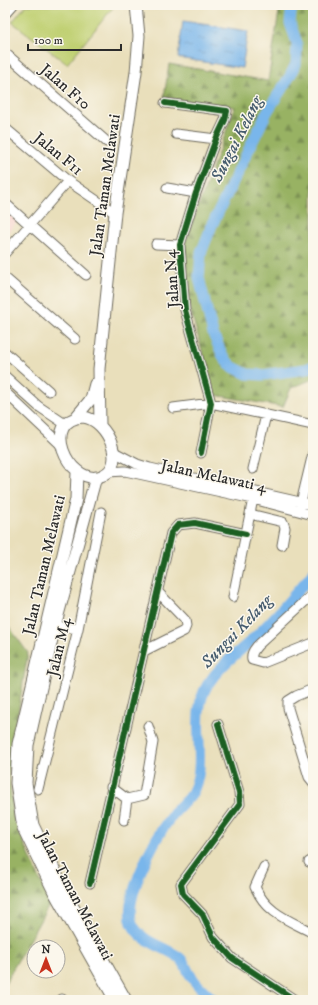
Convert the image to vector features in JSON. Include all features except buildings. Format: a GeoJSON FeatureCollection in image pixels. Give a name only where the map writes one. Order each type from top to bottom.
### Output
{"type":"FeatureCollection","features":[{"type":"Feature","properties":{"kind":"main road","name":"Jalan Taman Melawati"},"geometry":{"type":"LineString","coordinates":[[100,425],[99,369],[115,213],[136,72],[139,36],[136,5]]}},
{"type":"Feature","properties":{"kind":"main road","name":"Jalan Taman Melawati"},"geometry":{"type":"LineString","coordinates":[[76,417],[91,399],[99,369]]}},
{"type":"Feature","properties":{"kind":"main road"},"geometry":{"type":"LineString","coordinates":[[76,417],[88,417],[100,425],[114,452],[111,467],[107,472],[96,477],[83,476],[77,472],[60,444],[62,430],[65,424],[76,417]]}},
{"type":"Feature","properties":{"kind":"main road","name":"Jalan Taman Melawati"},"geometry":{"type":"LineString","coordinates":[[77,472],[76,499],[50,625],[28,745],[26,783],[33,825],[68,898],[126,1000]]}},
{"type":"Feature","properties":{"kind":"main road","name":"Jalan Taman Melawati"},"geometry":{"type":"LineString","coordinates":[[96,477],[50,625],[18,744],[16,783],[23,828],[54,892],[114,1000]]}},
{"type":"Feature","properties":{"kind":"street"},"geometry":{"type":"LineString","coordinates":[[5,14],[13,5]]}},
{"type":"Feature","properties":{"kind":"street","name":"Jalan F10"},"geometry":{"type":"LineString","coordinates":[[5,53],[107,142]]}},
{"type":"Feature","properties":{"kind":"street","name":"Jalan N4"},"geometry":{"type":"LineString","coordinates":[[165,103],[227,111],[225,120],[196,193],[180,245],[184,310],[211,403]]}},
{"type":"Feature","properties":{"kind":"street","name":"Jalan F11"},"geometry":{"type":"LineString","coordinates":[[5,128],[68,181],[115,213]]}},
{"type":"Feature","properties":{"kind":"street"},"geometry":{"type":"LineString","coordinates":[[176,134],[216,140]]}},
{"type":"Feature","properties":{"kind":"street"},"geometry":{"type":"LineString","coordinates":[[5,253],[68,181]]}},
{"type":"Feature","properties":{"kind":"street"},"geometry":{"type":"LineString","coordinates":[[167,188],[196,193]]}},
{"type":"Feature","properties":{"kind":"street"},"geometry":{"type":"LineString","coordinates":[[5,203],[86,275]]}},
{"type":"Feature","properties":{"kind":"street"},"geometry":{"type":"LineString","coordinates":[[156,244],[180,245]]}},
{"type":"Feature","properties":{"kind":"street"},"geometry":{"type":"LineString","coordinates":[[5,278],[75,339]]}},
{"type":"Feature","properties":{"kind":"street"},"geometry":{"type":"LineString","coordinates":[[5,352],[48,391]]}},
{"type":"Feature","properties":{"kind":"street"},"geometry":{"type":"LineString","coordinates":[[5,376],[38,406],[65,424]]}},
{"type":"Feature","properties":{"kind":"street"},"geometry":{"type":"LineString","coordinates":[[5,392],[60,444]]}},
{"type":"Feature","properties":{"kind":"street"},"geometry":{"type":"LineString","coordinates":[[201,453],[211,403]]}},
{"type":"Feature","properties":{"kind":"street"},"geometry":{"type":"LineString","coordinates":[[173,408],[211,403],[313,425]]}},
{"type":"Feature","properties":{"kind":"street"},"geometry":{"type":"LineString","coordinates":[[253,469],[266,415]]}},
{"type":"Feature","properties":{"kind":"street","name":"Jalan Melawati 4"},"geometry":{"type":"LineString","coordinates":[[114,452],[137,464],[150,468],[301,506],[313,505]]}},
{"type":"Feature","properties":{"kind":"street"},"geometry":{"type":"LineString","coordinates":[[301,506],[309,485],[313,454]]}},
{"type":"Feature","properties":{"kind":"street","name":"Jalan Melawati 4"},"geometry":{"type":"LineString","coordinates":[[107,472],[125,471],[254,495]]}},
{"type":"Feature","properties":{"kind":"street"},"geometry":{"type":"LineString","coordinates":[[233,597],[254,495]]}},
{"type":"Feature","properties":{"kind":"street","name":"Jalan Melawati 4"},"geometry":{"type":"LineString","coordinates":[[301,506],[313,514]]}},
{"type":"Feature","properties":{"kind":"street","name":"Jalan M4"},"geometry":{"type":"LineString","coordinates":[[38,789],[78,629],[101,512]]}},
{"type":"Feature","properties":{"kind":"street"},"geometry":{"type":"LineString","coordinates":[[250,514],[283,522],[285,528],[282,545]]}},
{"type":"Feature","properties":{"kind":"street"},"geometry":{"type":"LineString","coordinates":[[90,883],[111,787],[171,534],[178,525],[196,523],[246,534]]}},
{"type":"Feature","properties":{"kind":"street"},"geometry":{"type":"LineString","coordinates":[[144,651],[184,631],[186,626],[186,620],[158,592]]}},
{"type":"Feature","properties":{"kind":"street"},"geometry":{"type":"LineString","coordinates":[[313,594],[257,646],[252,652],[251,656],[252,660],[256,663],[263,663],[313,643]]}},
{"type":"Feature","properties":{"kind":"street"},"geometry":{"type":"LineString","coordinates":[[50,625],[78,629]]}},
{"type":"Feature","properties":{"kind":"street"},"geometry":{"type":"LineString","coordinates":[[313,690],[296,696],[288,702],[288,708],[309,777],[313,782]]}},
{"type":"Feature","properties":{"kind":"street"},"geometry":{"type":"LineString","coordinates":[[218,724],[239,792],[240,804],[181,884],[181,889],[183,894],[203,915],[213,937],[232,958],[295,1000]]}},
{"type":"Feature","properties":{"kind":"street"},"geometry":{"type":"LineString","coordinates":[[127,799],[144,794],[153,742],[148,726]]}},
{"type":"Feature","properties":{"kind":"street"},"geometry":{"type":"LineString","coordinates":[[111,787],[127,799]]}},
{"type":"Feature","properties":{"kind":"street"},"geometry":{"type":"LineString","coordinates":[[124,820],[127,799]]}},
{"type":"Feature","properties":{"kind":"street"},"geometry":{"type":"LineString","coordinates":[[264,867],[255,888],[260,899],[268,909],[313,933]]}},
{"type":"Feature","properties":{"kind":"shaded area"},"geometry":{"type":"Polygon","coordinates":[[[5,210],[18,221],[5,235],[5,210]]]}},
{"type":"Feature","properties":{"kind":"green space"},"geometry":{"type":"Polygon","coordinates":[[[26,5],[115,5],[67,64],[12,22],[26,5]]]}},
{"type":"Feature","properties":{"kind":"green space"},"geometry":{"type":"Polygon","coordinates":[[[280,5],[313,5],[313,379],[291,388],[283,407],[215,395],[190,309],[185,243],[235,107],[164,98],[169,64],[268,81],[280,5]]]}},
{"type":"Feature","properties":{"kind":"green space"},"geometry":{"type":"Polygon","coordinates":[[[5,621],[28,653],[8,773],[15,822],[50,903],[30,939],[26,939],[26,946],[5,983],[5,621]]]}},
{"type":"Feature","properties":{"kind":"water"},"geometry":{"type":"Polygon","coordinates":[[[183,21],[248,31],[242,68],[178,58],[183,21]]]}},
{"type":"Feature","properties":{"kind":"waterway","name":"Sungai Kelang"},"geometry":{"type":"LineString","coordinates":[[292,5],[290,23],[297,43],[296,64],[267,112],[212,225],[201,253],[199,278],[213,334],[223,356],[231,366],[247,374],[263,375],[306,369],[313,366]]}},
{"type":"Feature","properties":{"kind":"waterway","name":"Sungai Kelang"},"geometry":{"type":"LineString","coordinates":[[214,1000],[196,983],[180,958],[153,944],[135,930],[130,912],[132,899],[136,884],[156,839],[172,815],[192,793],[197,780],[199,767],[199,710],[202,697],[208,684],[224,664],[270,622],[313,573]]}},
{"type":"Feature","properties":{"kind":"cycle path"},"geometry":{"type":"LineString","coordinates":[[165,103],[227,111],[225,120],[216,139],[196,193],[180,245],[185,310],[211,403],[201,453]]}},
{"type":"Feature","properties":{"kind":"cycle path"},"geometry":{"type":"LineString","coordinates":[[90,883],[171,533],[178,525],[195,523],[246,534]]}},
{"type":"Feature","properties":{"kind":"cycle path"},"geometry":{"type":"LineString","coordinates":[[218,724],[239,792],[240,804],[181,884],[183,894],[203,915],[213,937],[232,958],[295,1000]]}}]}
